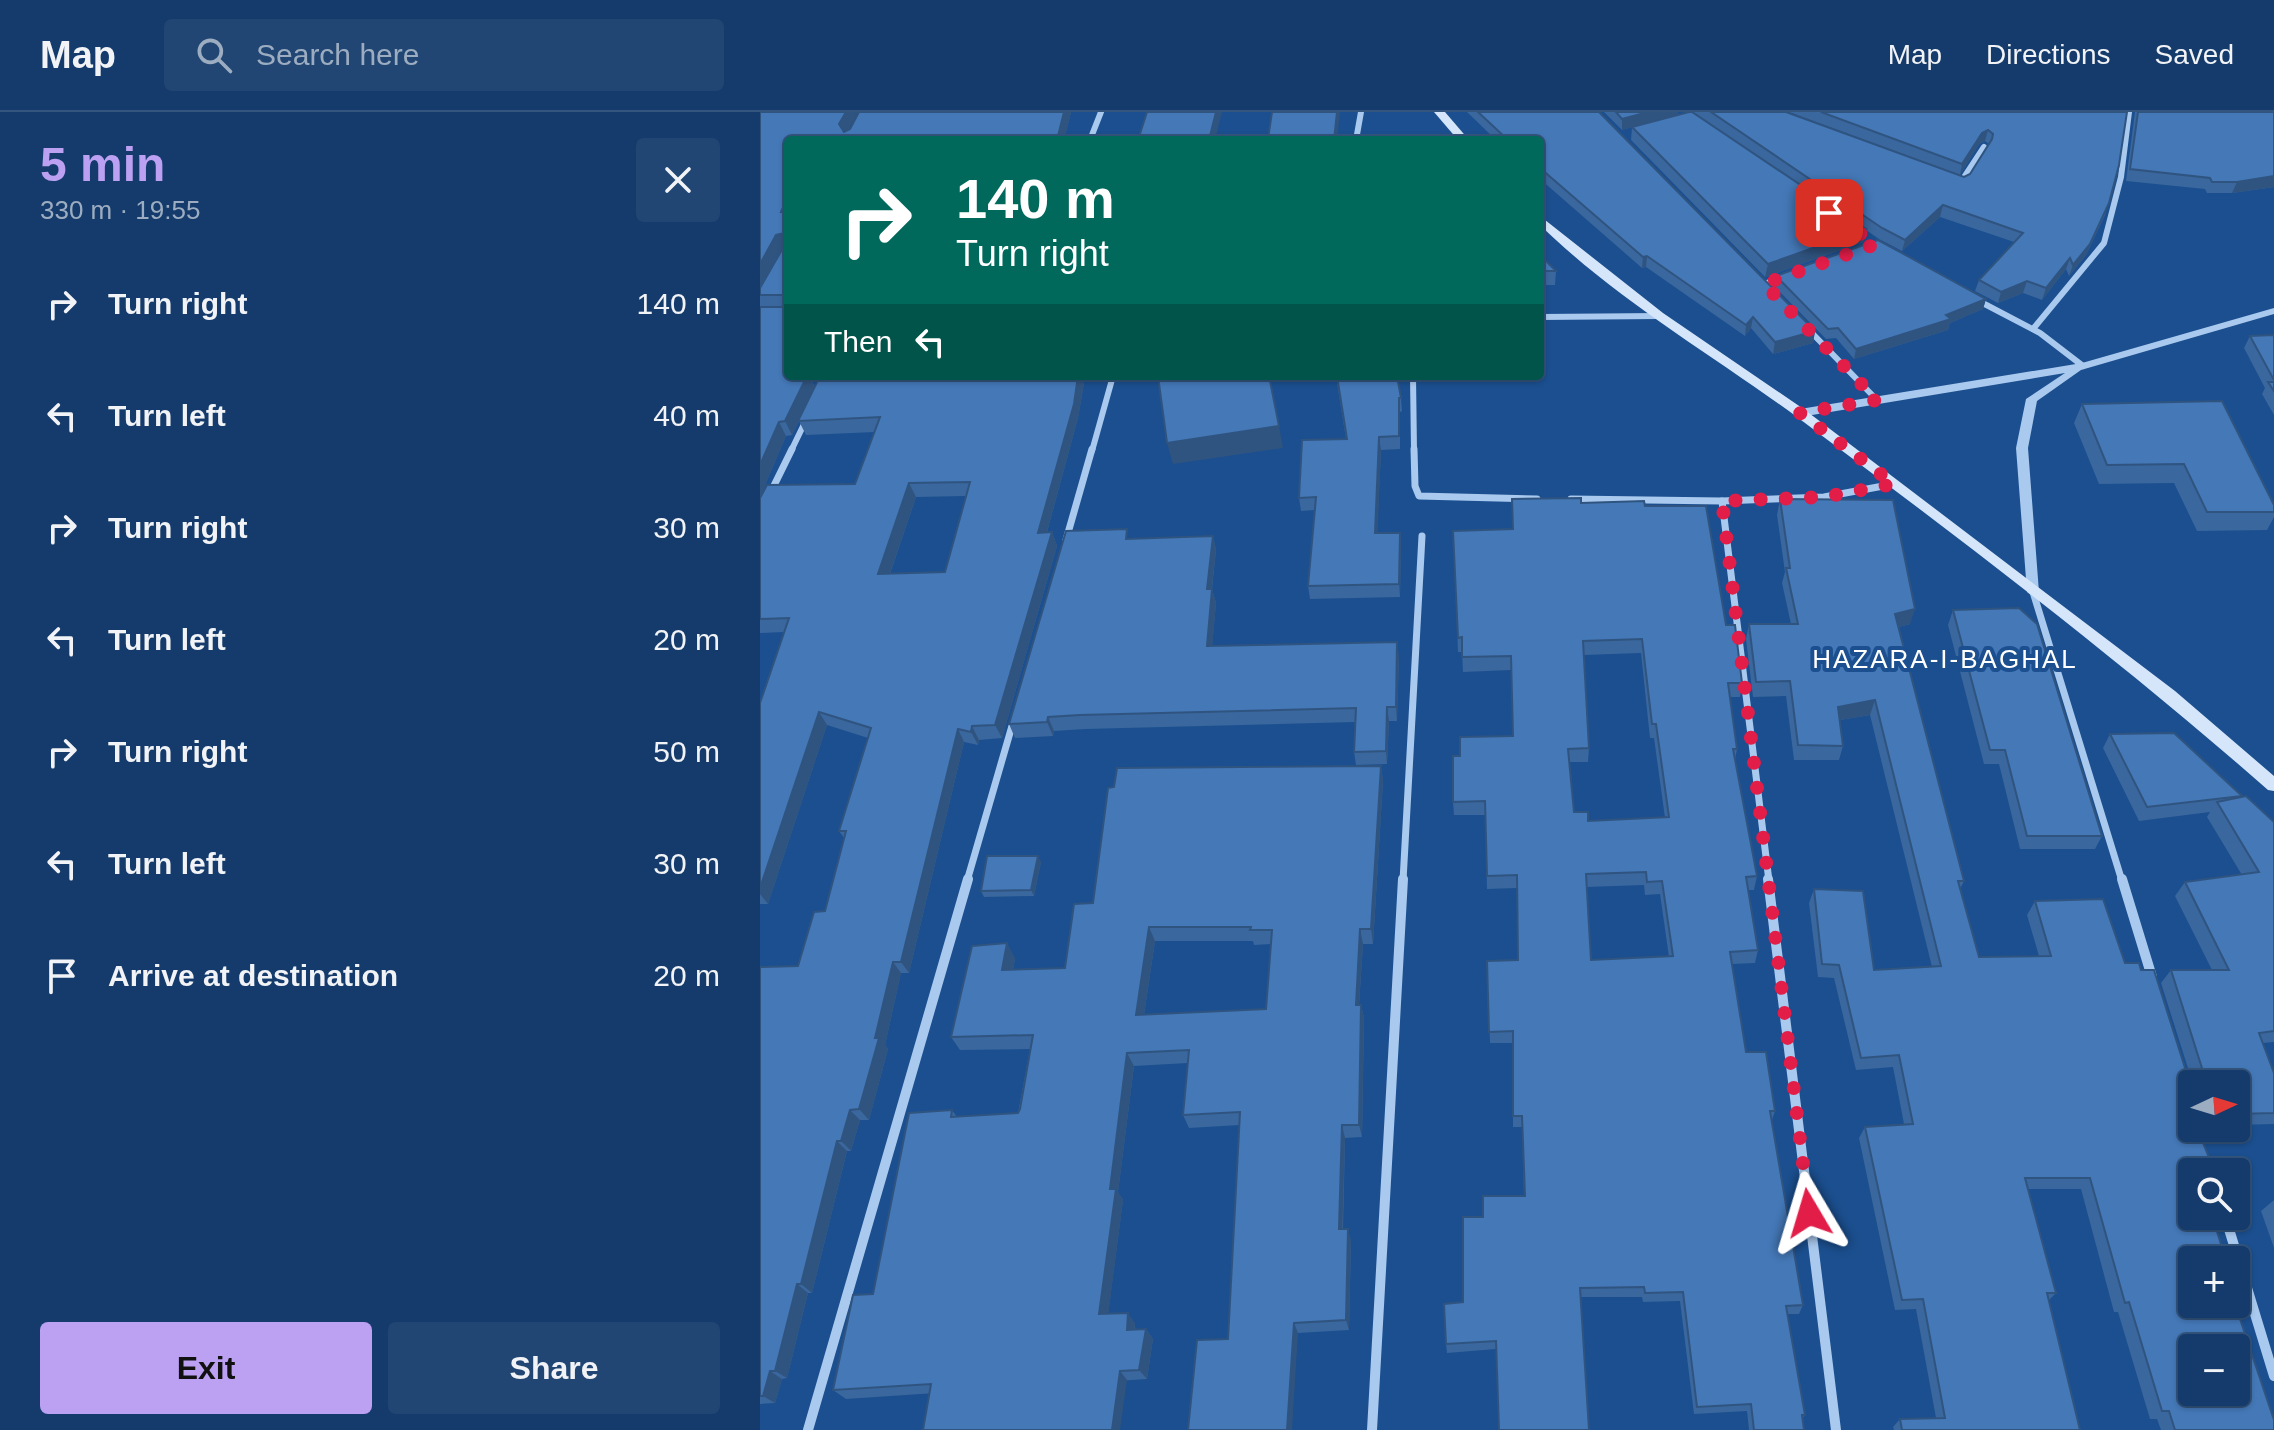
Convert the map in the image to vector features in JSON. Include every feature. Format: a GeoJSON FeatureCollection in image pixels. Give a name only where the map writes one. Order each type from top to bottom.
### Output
{"type":"FeatureCollection","features":[{"type":"Feature","properties":{"kind":"main road"},"geometry":{"type":"LineString","coordinates":[[1439,112],[1460,136]]}},
{"type":"Feature","properties":{"kind":"main road"},"geometry":{"type":"LineString","coordinates":[[1544,223],[1659,316],[1800,413],[2170,695],[2274,785]]}},
{"type":"Feature","properties":{"kind":"street"},"geometry":{"type":"LineString","coordinates":[[1092,136],[1101,112]]}},
{"type":"Feature","properties":{"kind":"street"},"geometry":{"type":"LineString","coordinates":[[1357,136],[1361,112]]}},
{"type":"Feature","properties":{"kind":"street"},"geometry":{"type":"LineString","coordinates":[[2033,329],[2104,243],[2121,177],[2129,112]]}},
{"type":"Feature","properties":{"kind":"street"},"geometry":{"type":"LineString","coordinates":[[1948,177],[1962,182],[1984,147]]}},
{"type":"Feature","properties":{"kind":"street"},"geometry":{"type":"LineString","coordinates":[[1753,273],[1774,295]]}},
{"type":"Feature","properties":{"kind":"street"},"geometry":{"type":"LineString","coordinates":[[1764,284],[1792,274]]}},
{"type":"Feature","properties":{"kind":"street"},"geometry":{"type":"LineString","coordinates":[[1967,295],[2033,329],[2083,366]]}},
{"type":"Feature","properties":{"kind":"street"},"geometry":{"type":"LineString","coordinates":[[1800,413],[2083,366],[2274,311]]}},
{"type":"Feature","properties":{"kind":"street"},"geometry":{"type":"LineString","coordinates":[[1544,317],[1659,316]]}},
{"type":"Feature","properties":{"kind":"street"},"geometry":{"type":"LineString","coordinates":[[1805,326],[1877,400]]}},
{"type":"Feature","properties":{"kind":"street"},"geometry":{"type":"LineString","coordinates":[[2083,366],[2032,399],[2022,448],[2033,592],[2155,987]]}},
{"type":"Feature","properties":{"kind":"street"},"geometry":{"type":"LineString","coordinates":[[1065,544],[1112,380]]}},
{"type":"Feature","properties":{"kind":"street"},"geometry":{"type":"LineString","coordinates":[[1413,380],[1415,486],[1419,496],[1540,499]]}},
{"type":"Feature","properties":{"kind":"street"},"geometry":{"type":"LineString","coordinates":[[760,514],[807,417]]}},
{"type":"Feature","properties":{"kind":"street"},"geometry":{"type":"LineString","coordinates":[[1555,499],[1722,501],[1824,497],[1894,484]]}},
{"type":"Feature","properties":{"kind":"street"},"geometry":{"type":"LineString","coordinates":[[1722,501],[1836,1430]]}},
{"type":"Feature","properties":{"kind":"street"},"geometry":{"type":"LineString","coordinates":[[1372,1430],[1422,536]]}},
{"type":"Feature","properties":{"kind":"street"},"geometry":{"type":"LineString","coordinates":[[808,1430],[1016,712]]}},
{"type":"Feature","properties":{"kind":"street"},"geometry":{"type":"LineString","coordinates":[[2229,1230],[2274,1376]]}},
{"type":"Feature","properties":{"kind":"building"},"geometry":{"type":"Polygon","coordinates":[[[760,112],[846,112],[839,124],[844,132],[850,129],[859,112],[1064,112],[1058,136],[784,136],[784,205],[781,212],[784,212],[784,233],[776,235],[760,264],[760,112]]]}},
{"type":"Feature","properties":{"kind":"building"},"geometry":{"type":"Polygon","coordinates":[[[1147,112],[1216,112],[1210,136],[1139,136],[1147,112]]]}},
{"type":"Feature","properties":{"kind":"building"},"geometry":{"type":"Polygon","coordinates":[[[1272,112],[1337,112],[1334,136],[1268,136],[1272,112]]]}},
{"type":"Feature","properties":{"kind":"building"},"geometry":{"type":"Polygon","coordinates":[[[1478,112],[1599,112],[1815,331],[1775,342],[1753,317],[1746,325],[1647,256],[1643,257],[1544,171],[1544,136],[1504,136],[1478,112]]]}},
{"type":"Feature","properties":{"kind":"building"},"geometry":{"type":"Polygon","coordinates":[[[1616,112],[1648,112],[1622,119],[1616,112]]]}},
{"type":"Feature","properties":{"kind":"building"},"geometry":{"type":"Polygon","coordinates":[[[1689,112],[1866,229],[1768,264],[1632,127],[1689,112]]]}},
{"type":"Feature","properties":{"kind":"building"},"geometry":{"type":"Polygon","coordinates":[[[1711,112],[1786,112],[1964,177],[1970,174],[1992,139],[1993,134],[1988,130],[1982,133],[1962,164],[1821,112],[2127,112],[2119,165],[2109,203],[2090,244],[2073,265],[2070,258],[2046,288],[2027,281],[2001,292],[1979,280],[2023,233],[1943,205],[1905,240],[1882,228],[1711,112]]]}},
{"type":"Feature","properties":{"kind":"building"},"geometry":{"type":"Polygon","coordinates":[[[2138,112],[2274,112],[2274,176],[2237,182],[2212,182],[2210,178],[2130,169],[2138,112]]]}},
{"type":"Feature","properties":{"kind":"building"},"geometry":{"type":"Polygon","coordinates":[[[1878,240],[1986,299],[1946,315],[1951,319],[1856,349],[1838,328],[1828,329],[1776,276],[1878,240]]]}},
{"type":"Feature","properties":{"kind":"building"},"geometry":{"type":"Polygon","coordinates":[[[784,246],[784,298],[782,295],[760,295],[760,288],[784,246]]]}},
{"type":"Feature","properties":{"kind":"building"},"geometry":{"type":"Polygon","coordinates":[[[1544,259],[1556,271],[1544,271],[1544,259]]]}},
{"type":"Feature","properties":{"kind":"building"},"geometry":{"type":"Polygon","coordinates":[[[784,305],[784,380],[805,380],[785,421],[779,422],[760,465],[760,307],[784,305]]]}},
{"type":"Feature","properties":{"kind":"building"},"geometry":{"type":"Polygon","coordinates":[[[2274,335],[2274,380],[2250,336],[2274,335]]]}},
{"type":"Feature","properties":{"kind":"building"},"geometry":{"type":"Polygon","coordinates":[[[818,380],[1077,380],[1074,404],[1038,533],[1052,532],[995,725],[972,726],[971,732],[958,729],[901,962],[893,962],[875,1038],[879,1038],[859,1109],[850,1110],[841,1141],[837,1141],[801,1284],[797,1284],[775,1371],[770,1371],[763,1396],[760,1396],[760,967],[798,966],[814,912],[825,911],[846,831],[839,831],[871,728],[819,712],[760,888],[760,703],[789,618],[760,619],[760,498],[767,485],[855,484],[880,417],[798,421],[818,380]],[[970,482],[909,483],[878,574],[945,572],[970,482]]]}},
{"type":"Feature","properties":{"kind":"building"},"geometry":{"type":"Polygon","coordinates":[[[1159,380],[1270,380],[1279,426],[1167,443],[1159,380]]]}},
{"type":"Feature","properties":{"kind":"building"},"geometry":{"type":"Polygon","coordinates":[[[1338,380],[1398,380],[1401,398],[1399,436],[1379,437],[1375,533],[1400,533],[1399,584],[1308,586],[1316,497],[1299,498],[1302,440],[1347,439],[1338,380]]]}},
{"type":"Feature","properties":{"kind":"building"},"geometry":{"type":"Polygon","coordinates":[[[2222,401],[2274,505],[2274,512],[2207,512],[2184,464],[2107,465],[2082,404],[2222,401]]]}},
{"type":"Feature","properties":{"kind":"building"},"geometry":{"type":"Polygon","coordinates":[[[1581,498],[1581,503],[1644,501],[1645,506],[1706,506],[1726,625],[1735,625],[1742,683],[1728,683],[1737,749],[1733,749],[1757,876],[1746,877],[1758,950],[1730,952],[1746,1052],[1766,1052],[1775,1111],[1770,1111],[1803,1305],[1786,1306],[1805,1415],[1802,1415],[1804,1430],[1754,1430],[1751,1404],[1697,1407],[1683,1292],[1645,1293],[1644,1287],[1580,1288],[1589,1430],[1499,1430],[1496,1341],[1446,1344],[1444,1304],[1463,1302],[1463,1217],[1483,1217],[1483,1196],[1525,1196],[1522,1116],[1513,1116],[1513,1031],[1489,1032],[1487,961],[1518,960],[1517,875],[1487,876],[1485,801],[1453,802],[1453,756],[1460,756],[1460,737],[1513,736],[1511,656],[1462,657],[1462,637],[1458,638],[1453,531],[1513,529],[1512,499],[1581,498]],[[1642,639],[1583,641],[1589,748],[1568,749],[1574,812],[1588,812],[1588,821],[1669,817],[1656,724],[1652,724],[1642,639]],[[1646,872],[1586,874],[1591,960],[1673,956],[1662,881],[1647,882],[1646,872]]]}},
{"type":"Feature","properties":{"kind":"building"},"geometry":{"type":"Polygon","coordinates":[[[1780,499],[1893,500],[1915,609],[1895,614],[1964,881],[1958,881],[1979,957],[2051,956],[2035,901],[2103,899],[2125,963],[2139,963],[2141,970],[2154,970],[2186,1070],[2178,1070],[2178,1142],[2203,1142],[2209,1158],[2178,1158],[2178,1230],[2216,1230],[2222,1246],[2178,1246],[2178,1318],[2240,1318],[2245,1334],[2178,1334],[2178,1406],[2250,1406],[2250,1349],[2274,1420],[2274,1430],[2175,1430],[2169,1411],[2162,1411],[2129,1302],[2125,1303],[2090,1178],[2025,1178],[2056,1293],[2047,1293],[2080,1430],[1902,1430],[1900,1419],[1945,1418],[1923,1299],[1902,1300],[1865,1127],[1913,1124],[1899,1055],[1861,1058],[1839,965],[1822,964],[1814,889],[1863,891],[1874,970],[1941,966],[1875,700],[1838,707],[1843,746],[1798,745],[1790,681],[1756,682],[1749,624],[1798,624],[1786,568],[1790,568],[1780,499]]]}},
{"type":"Feature","properties":{"kind":"building"},"geometry":{"type":"Polygon","coordinates":[[[1127,529],[1126,539],[1213,536],[1207,589],[1212,589],[1207,646],[1397,642],[1396,707],[1387,707],[1386,751],[1354,752],[1356,708],[1080,715],[1048,717],[1047,722],[1009,724],[1066,531],[1127,529]]]}},
{"type":"Feature","properties":{"kind":"building"},"geometry":{"type":"Polygon","coordinates":[[[2019,608],[2037,624],[2102,836],[2027,836],[2005,750],[1990,750],[1953,610],[2019,608]]]}},
{"type":"Feature","properties":{"kind":"building"},"geometry":{"type":"Polygon","coordinates":[[[2174,733],[2242,796],[2147,807],[2110,734],[2174,733]]]}},
{"type":"Feature","properties":{"kind":"building"},"geometry":{"type":"Polygon","coordinates":[[[1381,766],[1371,929],[1360,929],[1356,1005],[1361,1005],[1359,1125],[1342,1125],[1339,1229],[1348,1229],[1346,1320],[1294,1323],[1287,1430],[1188,1430],[1197,1340],[1228,1339],[1240,1112],[1183,1115],[1189,1050],[1127,1053],[1110,1189],[1116,1189],[1099,1314],[1128,1313],[1127,1330],[1146,1329],[1139,1370],[1120,1371],[1112,1430],[923,1430],[931,1384],[833,1390],[853,1295],[873,1294],[909,1113],[952,1110],[951,1117],[1018,1113],[1033,1035],[951,1037],[972,946],[1007,943],[1002,970],[1065,968],[1074,904],[1093,903],[1108,788],[1114,787],[1117,768],[1381,766]],[[1149,927],[1136,1015],[1266,1009],[1272,930],[1250,930],[1251,927],[1149,927]]]}},
{"type":"Feature","properties":{"kind":"building"},"geometry":{"type":"Polygon","coordinates":[[[2246,796],[2274,822],[2274,1031],[2259,1033],[2274,1073],[2274,1113],[2250,1114],[2250,1070],[2203,1070],[2171,970],[2229,970],[2185,882],[2259,872],[2217,802],[2246,796]]]}},
{"type":"Feature","properties":{"kind":"building"},"geometry":{"type":"Polygon","coordinates":[[[987,856],[1038,856],[1031,890],[981,891],[987,856]]]}},
{"type":"Feature","properties":{"kind":"district","name":"HAZARA-I-BAGHAL"},"geometry":{"type":"Point","coordinates":[1945,659]}},
{"type":"Feature","properties":{"kind":"route"},"geometry":{"type":"LineString","coordinates":[[1809,1213],[1722,501],[1824,497],[1894,484],[1800,413],[1877,400],[1764,284],[1876,244],[1829,213]]}}]}
